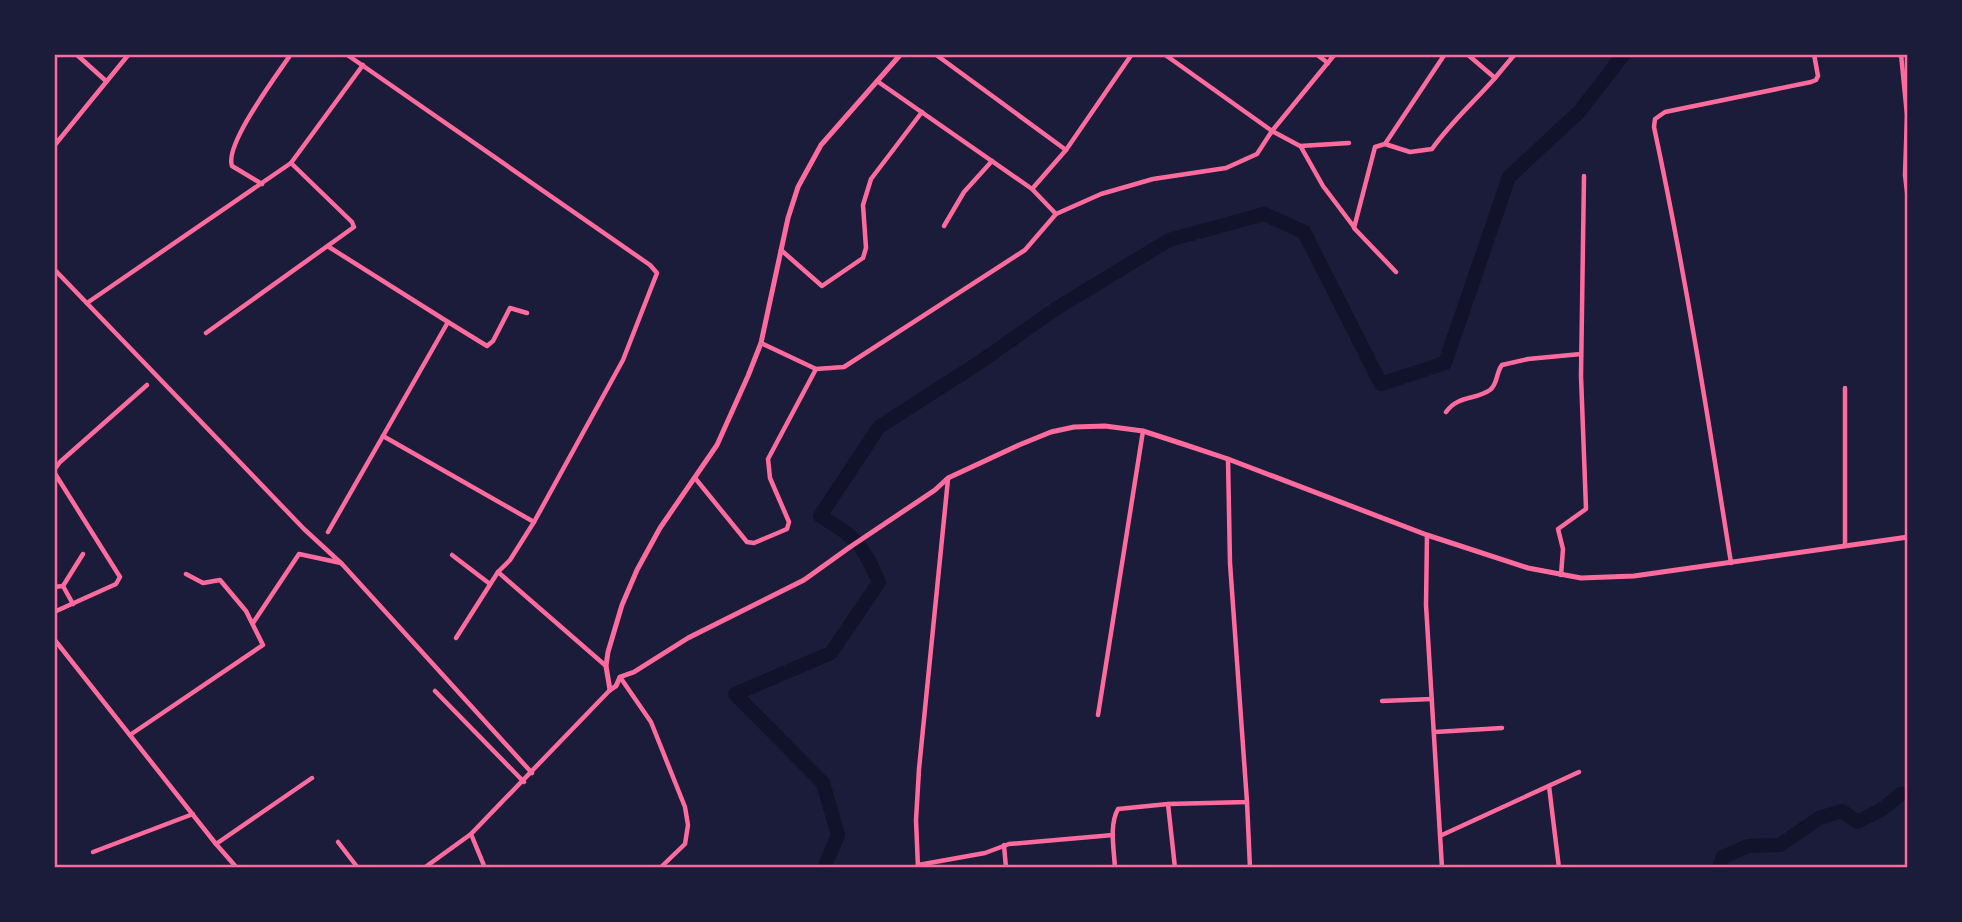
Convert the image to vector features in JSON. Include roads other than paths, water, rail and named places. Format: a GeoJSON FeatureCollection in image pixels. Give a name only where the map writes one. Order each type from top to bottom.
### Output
{"type":"FeatureCollection","features":[{"type":"Feature","properties":{"kind":"street"},"geometry":{"type":"LineString","coordinates":[[76,54],[106,81]]}},
{"type":"Feature","properties":{"kind":"street"},"geometry":{"type":"LineString","coordinates":[[54,146],[129,54]]}},
{"type":"Feature","properties":{"kind":"street"},"geometry":{"type":"LineString","coordinates":[[262,184],[232,166],[230,156],[239,134],[291,54]]}},
{"type":"Feature","properties":{"kind":"street"},"geometry":{"type":"LineString","coordinates":[[346,54],[650,265],[657,274],[623,360],[534,522],[456,638]]}},
{"type":"Feature","properties":{"kind":"street"},"geometry":{"type":"LineString","coordinates":[[610,690],[606,666],[618,618],[637,570],[660,528],[717,445],[761,344],[788,218],[798,187],[821,145],[901,54]]}},
{"type":"Feature","properties":{"kind":"street"},"geometry":{"type":"LineString","coordinates":[[935,54],[1066,150]]}},
{"type":"Feature","properties":{"kind":"street"},"geometry":{"type":"LineString","coordinates":[[1032,189],[1066,150],[1132,54]]}},
{"type":"Feature","properties":{"kind":"street"},"geometry":{"type":"LineString","coordinates":[[1164,54],[1272,131],[1300,146],[1349,143]]}},
{"type":"Feature","properties":{"kind":"street"},"geometry":{"type":"LineString","coordinates":[[1315,54],[1328,63]]}},
{"type":"Feature","properties":{"kind":"street"},"geometry":{"type":"LineString","coordinates":[[761,344],[816,369],[844,367],[1025,250],[1056,214],[1101,194],[1153,178],[1226,168],[1257,153],[1335,54]]}},
{"type":"Feature","properties":{"kind":"street"},"geometry":{"type":"LineString","coordinates":[[1385,144],[1445,54]]}},
{"type":"Feature","properties":{"kind":"street"},"geometry":{"type":"LineString","coordinates":[[1468,54],[1495,78]]}},
{"type":"Feature","properties":{"kind":"street"},"geometry":{"type":"LineString","coordinates":[[1354,228],[1375,147],[1385,144],[1410,152],[1432,149],[1449,125],[1460,118],[1465,108],[1477,99],[1515,54]]}},
{"type":"Feature","properties":{"kind":"street"},"geometry":{"type":"LineString","coordinates":[[1731,563],[1695,332],[1654,127],[1656,119],[1665,112],[1816,80],[1818,76],[1814,54]]}},
{"type":"Feature","properties":{"kind":"street"},"geometry":{"type":"LineString","coordinates":[[1901,54],[1907,115],[1905,175],[1908,201]]}},
{"type":"Feature","properties":{"kind":"street"},"geometry":{"type":"LineString","coordinates":[[87,303],[291,163],[363,65]]}},
{"type":"Feature","properties":{"kind":"street"},"geometry":{"type":"LineString","coordinates":[[877,81],[1032,189],[1056,214]]}},
{"type":"Feature","properties":{"kind":"street"},"geometry":{"type":"LineString","coordinates":[[781,250],[822,286],[863,258],[866,248],[863,205],[871,179],[922,113]]}},
{"type":"Feature","properties":{"kind":"street"},"geometry":{"type":"LineString","coordinates":[[1300,146],[1323,187],[1354,228],[1396,272]]}},
{"type":"Feature","properties":{"kind":"street"},"geometry":{"type":"LineString","coordinates":[[944,226],[964,192],[992,161]]}},
{"type":"Feature","properties":{"kind":"street"},"geometry":{"type":"LineString","coordinates":[[206,334],[354,228],[352,222],[291,163]]}},
{"type":"Feature","properties":{"kind":"street"},"geometry":{"type":"LineString","coordinates":[[1561,576],[1563,549],[1558,530],[1586,509],[1581,354],[1584,176]]}},
{"type":"Feature","properties":{"kind":"street"},"geometry":{"type":"LineString","coordinates":[[330,247],[487,346],[493,341],[510,308],[527,313]]}},
{"type":"Feature","properties":{"kind":"street"},"geometry":{"type":"LineString","coordinates":[[54,269],[304,529],[342,564],[532,773]]}},
{"type":"Feature","properties":{"kind":"street"},"geometry":{"type":"LineString","coordinates":[[328,532],[448,322]]}},
{"type":"Feature","properties":{"kind":"street"},"geometry":{"type":"LineString","coordinates":[[1446,412],[1459,400],[1489,391],[1502,365],[1528,359],[1581,354]]}},
{"type":"Feature","properties":{"kind":"street"},"geometry":{"type":"LineString","coordinates":[[695,478],[747,542],[754,543],[787,529],[789,522],[770,478],[768,459],[816,369]]}},
{"type":"Feature","properties":{"kind":"street"},"geometry":{"type":"LineString","coordinates":[[54,612],[116,584],[120,577],[54,471],[60,462],[147,385]]}},
{"type":"Feature","properties":{"kind":"street"},"geometry":{"type":"LineString","coordinates":[[1845,388],[1845,546]]}},
{"type":"Feature","properties":{"kind":"street"},"geometry":{"type":"LineString","coordinates":[[424,868],[471,834],[616,686],[620,677],[634,672],[726,618],[786,590],[935,490],[948,478],[1019,445],[1062,429],[1105,426],[1143,431],[1228,459],[1427,535],[1494,558],[1561,576],[1605,578],[1908,537]]}},
{"type":"Feature","properties":{"kind":"street"},"geometry":{"type":"LineString","coordinates":[[1098,715],[1143,431]]}},
{"type":"Feature","properties":{"kind":"street"},"geometry":{"type":"LineString","coordinates":[[383,436],[534,522]]}},
{"type":"Feature","properties":{"kind":"street"},"geometry":{"type":"LineString","coordinates":[[1228,459],[1230,563],[1250,868]]}},
{"type":"Feature","properties":{"kind":"street"},"geometry":{"type":"LineString","coordinates":[[948,478],[919,769],[916,820],[918,866],[973,856],[1004,845],[1113,835]]}},
{"type":"Feature","properties":{"kind":"street"},"geometry":{"type":"LineString","coordinates":[[1427,535],[1426,605],[1442,868]]}},
{"type":"Feature","properties":{"kind":"street"},"geometry":{"type":"LineString","coordinates":[[63,586],[83,554]]}},
{"type":"Feature","properties":{"kind":"street"},"geometry":{"type":"LineString","coordinates":[[253,623],[299,554],[342,564]]}},
{"type":"Feature","properties":{"kind":"street"},"geometry":{"type":"LineString","coordinates":[[452,555],[490,584]]}},
{"type":"Feature","properties":{"kind":"street"},"geometry":{"type":"LineString","coordinates":[[498,572],[606,666]]}},
{"type":"Feature","properties":{"kind":"street"},"geometry":{"type":"LineString","coordinates":[[130,735],[263,645],[246,611],[220,580],[203,583],[186,574]]}},
{"type":"Feature","properties":{"kind":"street"},"geometry":{"type":"LineString","coordinates":[[63,586],[73,604]]}},
{"type":"Feature","properties":{"kind":"street"},"geometry":{"type":"LineString","coordinates":[[54,587],[63,586]]}},
{"type":"Feature","properties":{"kind":"street"},"geometry":{"type":"LineString","coordinates":[[54,639],[237,868]]}},
{"type":"Feature","properties":{"kind":"street"},"geometry":{"type":"LineString","coordinates":[[620,677],[651,722],[685,807],[688,825],[685,844],[660,868]]}},
{"type":"Feature","properties":{"kind":"street"},"geometry":{"type":"LineString","coordinates":[[435,691],[524,782]]}},
{"type":"Feature","properties":{"kind":"street"},"geometry":{"type":"LineString","coordinates":[[1382,701],[1432,699]]}},
{"type":"Feature","properties":{"kind":"street"},"geometry":{"type":"LineString","coordinates":[[1435,732],[1502,728]]}},
{"type":"Feature","properties":{"kind":"street"},"geometry":{"type":"LineString","coordinates":[[1442,835],[1579,772]]}},
{"type":"Feature","properties":{"kind":"street"},"geometry":{"type":"LineString","coordinates":[[216,844],[312,778]]}},
{"type":"Feature","properties":{"kind":"street"},"geometry":{"type":"LineString","coordinates":[[1549,786],[1559,868]]}},
{"type":"Feature","properties":{"kind":"street"},"geometry":{"type":"LineString","coordinates":[[1115,868],[1113,835],[1114,817],[1118,809],[1223,801],[1247,802]]}},
{"type":"Feature","properties":{"kind":"street"},"geometry":{"type":"LineString","coordinates":[[1168,804],[1175,868]]}},
{"type":"Feature","properties":{"kind":"street"},"geometry":{"type":"LineString","coordinates":[[93,852],[192,814]]}},
{"type":"Feature","properties":{"kind":"street"},"geometry":{"type":"LineString","coordinates":[[471,834],[485,868]]}},
{"type":"Feature","properties":{"kind":"street"},"geometry":{"type":"LineString","coordinates":[[338,842],[358,868]]}},
{"type":"Feature","properties":{"kind":"street"},"geometry":{"type":"LineString","coordinates":[[1004,845],[1006,868]]}},
{"type":"Feature","properties":{"kind":"waterway"},"geometry":{"type":"LineString","coordinates":[[824,868],[838,835],[823,783],[735,694],[831,653],[879,582],[857,542],[820,516],[879,427],[1057,308],[1169,240],[1264,214],[1304,232],[1381,384],[1445,363],[1509,177],[1579,112],[1624,54]]}},
{"type":"Feature","properties":{"kind":"waterway"},"geometry":{"type":"LineString","coordinates":[[1719,868],[1723,857],[1748,846],[1780,845],[1819,818],[1842,811],[1857,822],[1881,810],[1901,794],[1908,793]]}}]}
